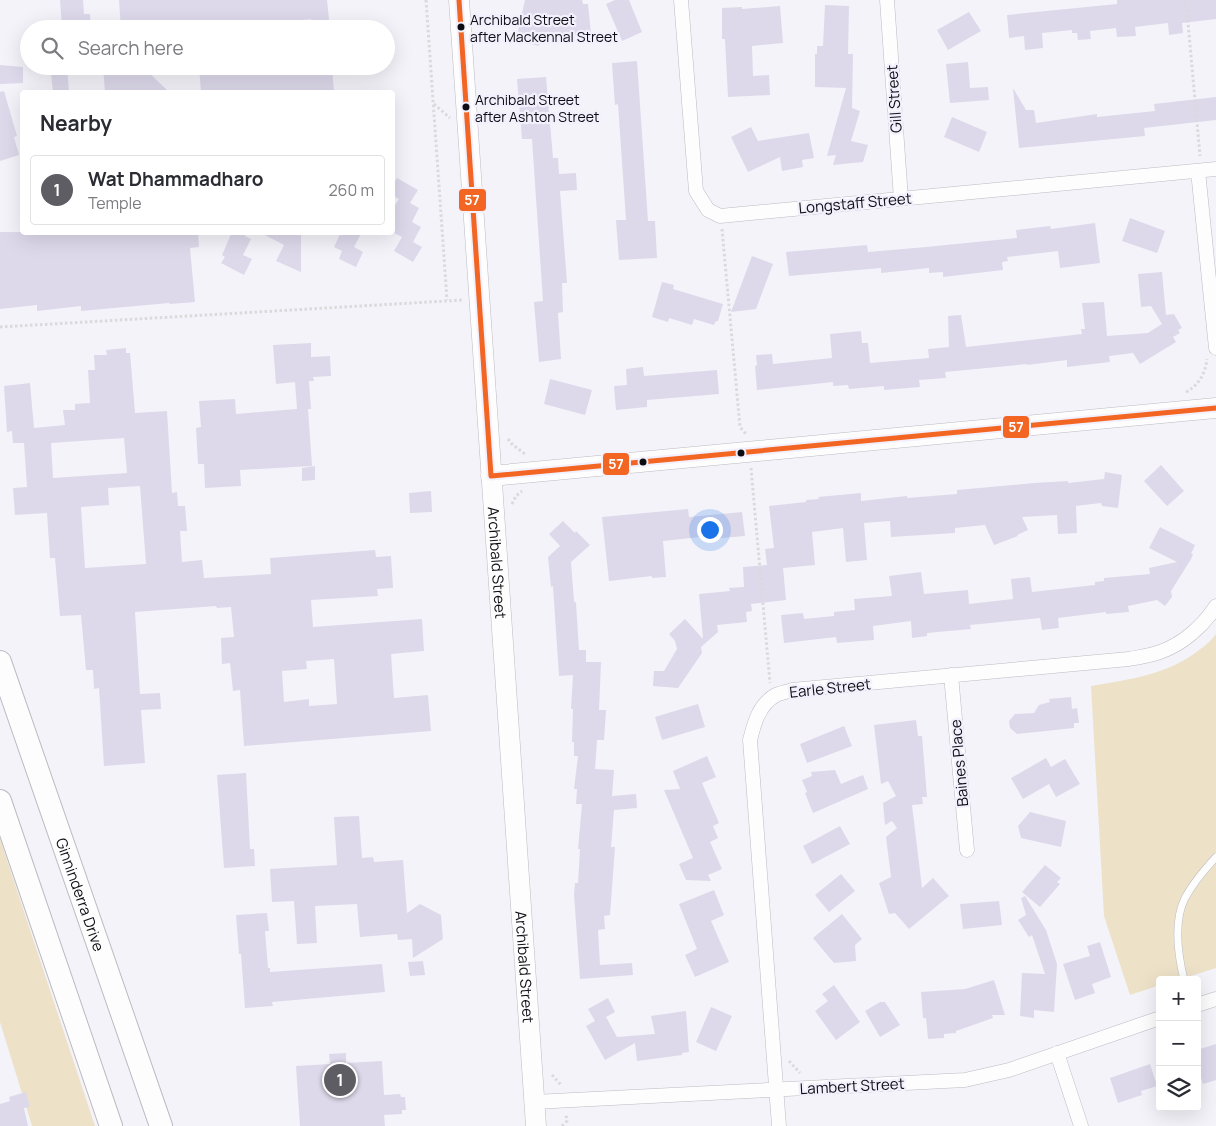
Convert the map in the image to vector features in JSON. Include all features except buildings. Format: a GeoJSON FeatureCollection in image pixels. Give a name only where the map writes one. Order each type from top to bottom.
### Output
{"type":"FeatureCollection","features":[{"type":"Feature","properties":{"kind":"main road","name":"Ginninderra Drive"},"geometry":{"type":"LineString","coordinates":[[0,662],[161,1126]]}},
{"type":"Feature","properties":{"kind":"main road"},"geometry":{"type":"LineString","coordinates":[[0,801],[111,1126]]}},
{"type":"Feature","properties":{"kind":"street","name":"Archibald Street"},"geometry":{"type":"LineString","coordinates":[[459,0],[536,1126]]}},
{"type":"Feature","properties":{"kind":"street"},"geometry":{"type":"LineString","coordinates":[[681,0],[696,191],[708,210],[720,216]]}},
{"type":"Feature","properties":{"kind":"street","name":"Gill Street"},"geometry":{"type":"LineString","coordinates":[[887,0],[901,199]]}},
{"type":"Feature","properties":{"kind":"street"},"geometry":{"type":"LineString","coordinates":[[1199,166],[1216,348]]}},
{"type":"Feature","properties":{"kind":"street","name":"Longstaff Street"},"geometry":{"type":"LineString","coordinates":[[720,216],[901,199],[1199,166],[1216,169]]}},
{"type":"Feature","properties":{"kind":"street"},"geometry":{"type":"LineString","coordinates":[[492,476],[1216,408]]}},
{"type":"Feature","properties":{"kind":"street","name":"Earle Street"},"geometry":{"type":"LineString","coordinates":[[779,1126],[750,740],[754,720],[766,704],[775,695],[792,690],[1129,659],[1160,652],[1184,640],[1207,619],[1216,606]]}},
{"type":"Feature","properties":{"kind":"street","name":"Baines Place"},"geometry":{"type":"LineString","coordinates":[[951,676],[967,850]]}},
{"type":"Feature","properties":{"kind":"street"},"geometry":{"type":"LineString","coordinates":[[1201,1004],[1216,998]]}},
{"type":"Feature","properties":{"kind":"street","name":"Lambert Street"},"geometry":{"type":"LineString","coordinates":[[534,1102],[965,1080],[1009,1070],[1156,1019]]}},
{"type":"Feature","properties":{"kind":"street"},"geometry":{"type":"LineString","coordinates":[[1057,1053],[1081,1126]]}},
{"type":"Feature","properties":{"kind":"lane"},"geometry":{"type":"LineString","coordinates":[[1183,976],[1178,949],[1179,922],[1185,899],[1206,868],[1216,857]]}},
{"type":"Feature","properties":{"kind":"path"},"geometry":{"type":"LineString","coordinates":[[426,0],[447,300]]}},
{"type":"Feature","properties":{"kind":"path"},"geometry":{"type":"LineString","coordinates":[[1186,0],[1199,166]]}},
{"type":"Feature","properties":{"kind":"path"},"geometry":{"type":"LineString","coordinates":[[720,216],[740,427],[748,437],[750,452],[770,684]]}},
{"type":"Feature","properties":{"kind":"path"},"geometry":{"type":"LineString","coordinates":[[0,327],[479,299]]}},
{"type":"Feature","properties":{"kind":"path"},"geometry":{"type":"LineString","coordinates":[[774,1056],[788,1059],[799,1072],[806,1075]]}},
{"type":"Feature","properties":{"kind":"shaded area"},"geometry":{"type":"Polygon","coordinates":[[[1216,634],[1216,968],[1191,976],[1156,976],[1156,986],[1130,995],[1104,916],[1091,686],[1161,671],[1187,658],[1210,641],[1216,634]]]}},
{"type":"Feature","properties":{"kind":"shaded area"},"geometry":{"type":"Polygon","coordinates":[[[0,839],[95,1126],[32,1126],[0,1022],[0,839]]]}},
{"type":"Feature","properties":{"kind":"transit line","name":"57"},"geometry":{"type":"LineString","coordinates":[[459,0],[491,476],[1216,408]]}},
{"type":"Feature","properties":{"kind":"place","name":"Archibald Street after Mackennal Street"},"geometry":{"type":"Point","coordinates":[461,27]}},
{"type":"Feature","properties":{"kind":"place","name":"Archibald Street after Ashton Street"},"geometry":{"type":"Point","coordinates":[466,107]}},
{"type":"Feature","properties":{"kind":"place","name":"Wat Dhammadharo"},"geometry":{"type":"Point","coordinates":[340,1080]}}]}
